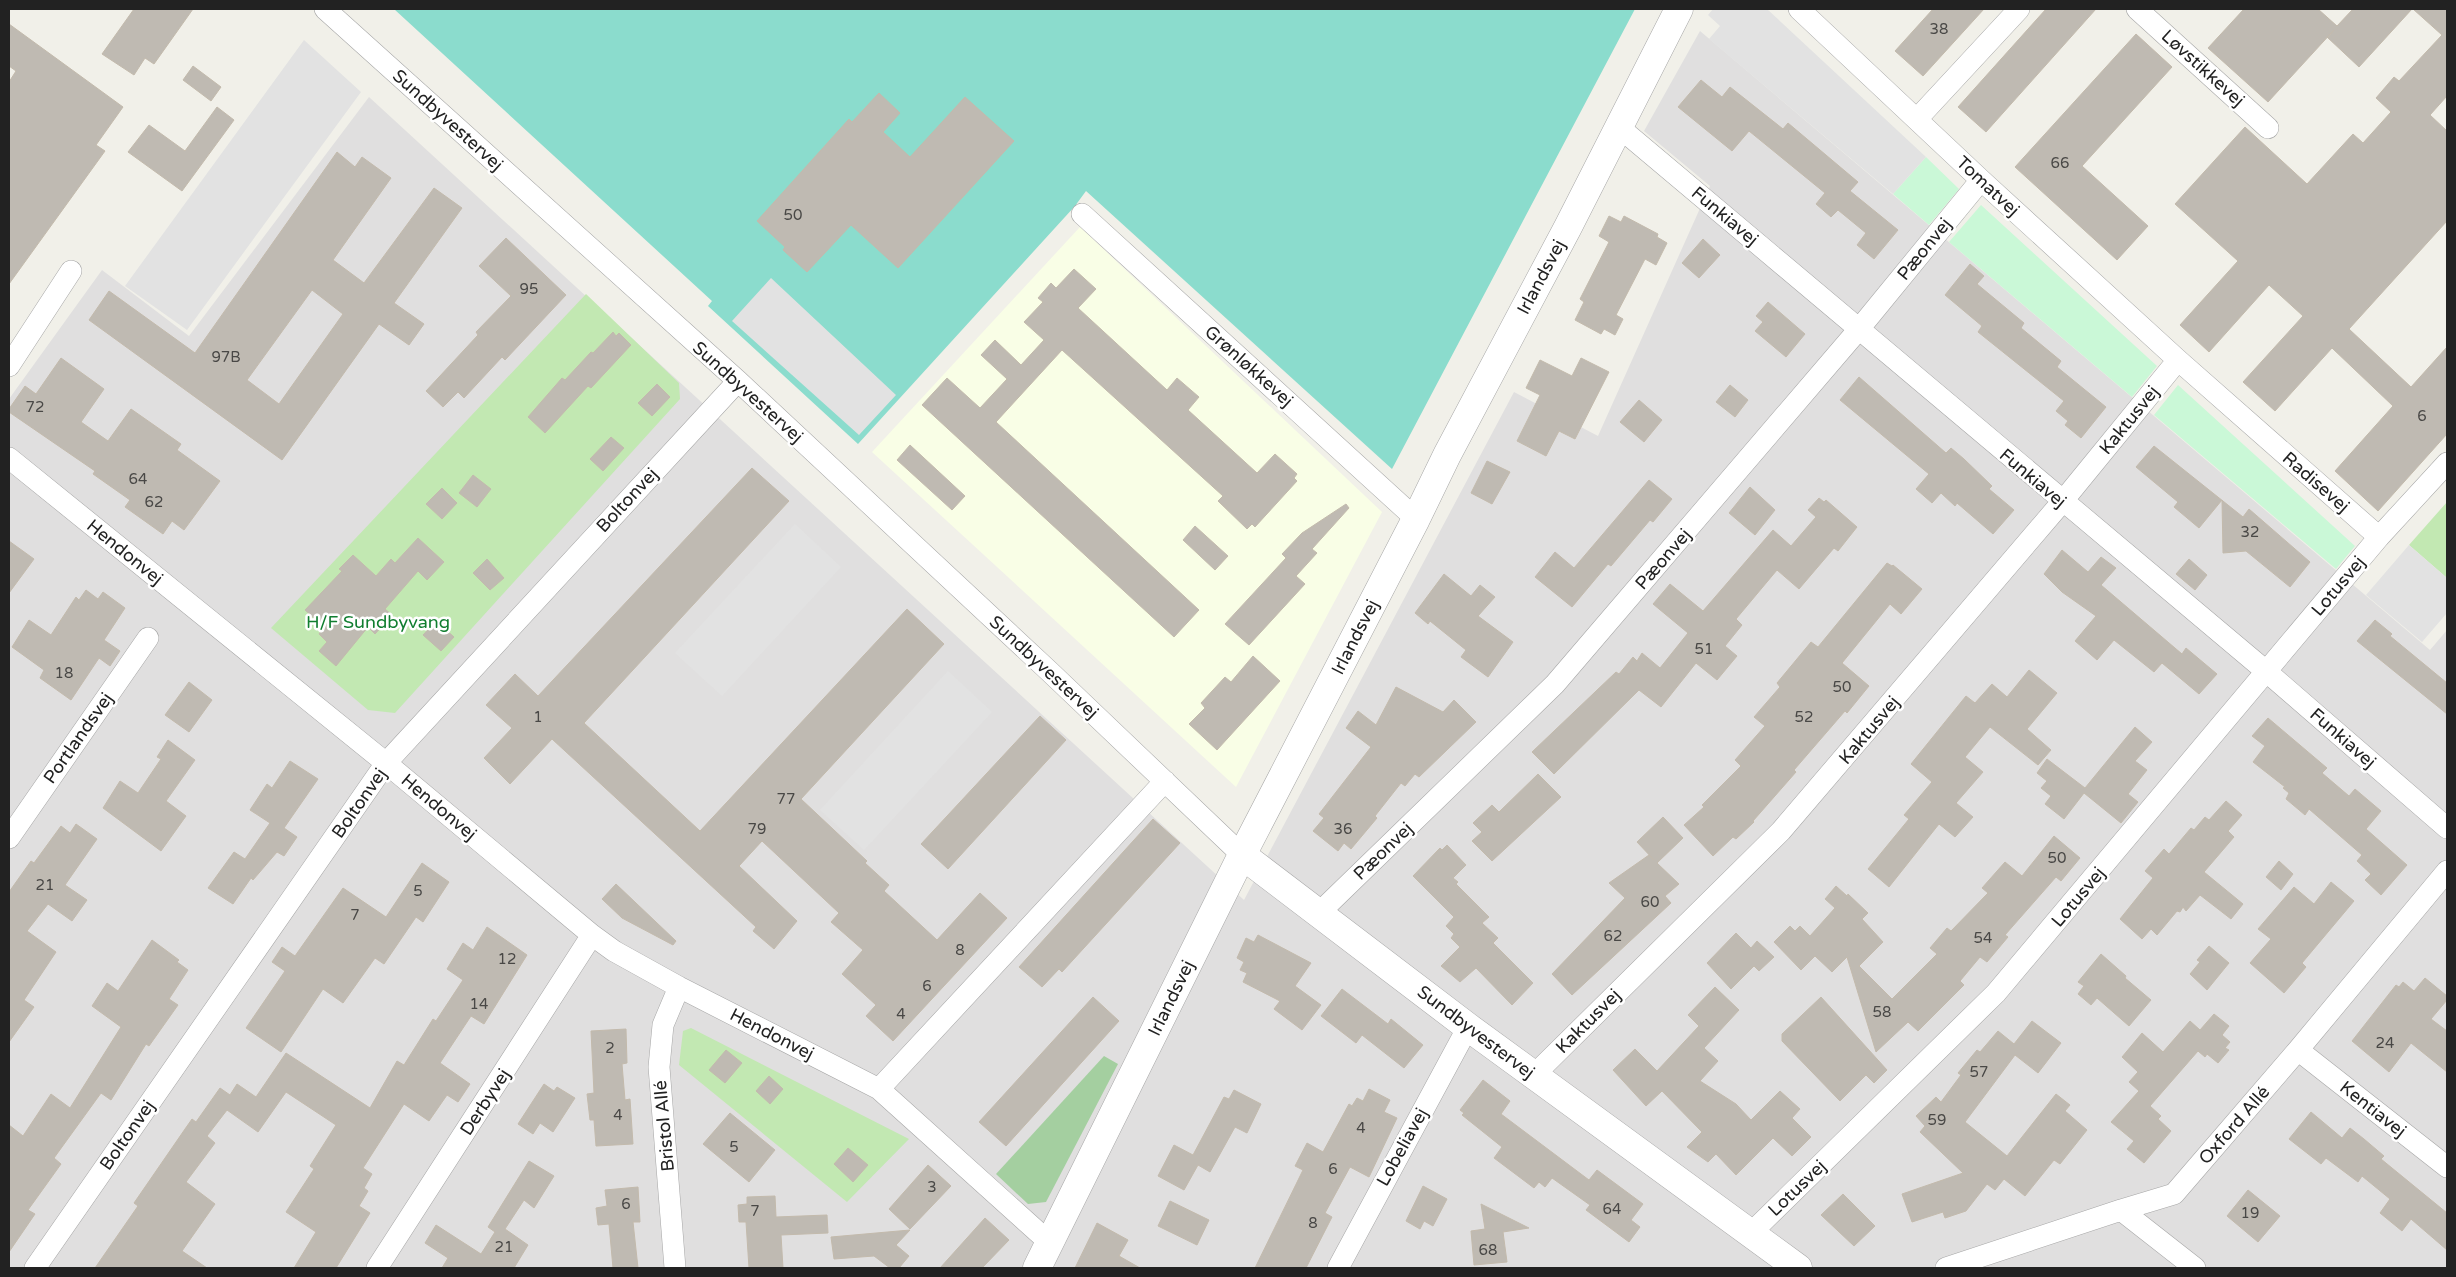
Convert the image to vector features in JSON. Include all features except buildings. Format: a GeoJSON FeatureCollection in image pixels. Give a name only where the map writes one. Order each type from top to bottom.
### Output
{"type":"FeatureCollection","features":[{"type":"Feature","properties":{"kind":"street","name":"Sundbyvestervej"},"geometry":{"type":"LineString","coordinates":[[325,9],[738,381],[1242,855],[1468,1026],[1798,1268]]}},
{"type":"Feature","properties":{"kind":"street","name":"Irlandsvej"},"geometry":{"type":"LineString","coordinates":[[1037,1268],[1242,855],[1416,519],[1447,455],[1620,128],[1679,9]]}},
{"type":"Feature","properties":{"kind":"street","name":"Tomatvej"},"geometry":{"type":"LineString","coordinates":[[1800,9],[1981,180],[2178,360]]}},
{"type":"Feature","properties":{"kind":"street"},"geometry":{"type":"LineString","coordinates":[[1917,120],[2019,9]]}},
{"type":"Feature","properties":{"kind":"street","name":"Løvstikkevej"},"geometry":{"type":"LineString","coordinates":[[2137,9],[2268,128]]}},
{"type":"Feature","properties":{"kind":"street","name":"Funkiavej"},"geometry":{"type":"LineString","coordinates":[[1620,128],[2062,502],[2267,672],[2447,828]]}},
{"type":"Feature","properties":{"kind":"street","name":"Pæonvej"},"geometry":{"type":"LineString","coordinates":[[1319,913],[1555,684],[1859,329],[1981,180]]}},
{"type":"Feature","properties":{"kind":"street","name":"Grønløkkevej"},"geometry":{"type":"LineString","coordinates":[[1082,214],[1416,519]]}},
{"type":"Feature","properties":{"kind":"street"},"geometry":{"type":"LineString","coordinates":[[9,366],[71,271]]}},
{"type":"Feature","properties":{"kind":"street","name":"Kaktusvej"},"geometry":{"type":"LineString","coordinates":[[1534,1075],[1781,831],[2062,502],[2178,360]]}},
{"type":"Feature","properties":{"kind":"street","name":"Radisevej"},"geometry":{"type":"LineString","coordinates":[[2178,360],[2378,537]]}},
{"type":"Feature","properties":{"kind":"street","name":"Boltonvej"},"geometry":{"type":"LineString","coordinates":[[35,1268],[386,763],[738,381]]}},
{"type":"Feature","properties":{"kind":"street","name":"Hendonvej"},"geometry":{"type":"LineString","coordinates":[[9,458],[386,763],[592,935],[614,950],[679,987],[879,1089],[1050,1243]]}},
{"type":"Feature","properties":{"kind":"street"},"geometry":{"type":"LineString","coordinates":[[2378,537],[2447,463]]}},
{"type":"Feature","properties":{"kind":"street","name":"Lotusvej"},"geometry":{"type":"LineString","coordinates":[[1751,1233],[1996,993],[2267,672],[2378,537]]}},
{"type":"Feature","properties":{"kind":"street","name":"Portlandsvej"},"geometry":{"type":"LineString","coordinates":[[9,838],[148,638]]}},
{"type":"Feature","properties":{"kind":"street"},"geometry":{"type":"LineString","coordinates":[[879,1089],[1026,928],[1165,781]]}},
{"type":"Feature","properties":{"kind":"street","name":"Oxford Allé"},"geometry":{"type":"LineString","coordinates":[[1946,1268],[2174,1194],[2298,1050],[2447,871]]}},
{"type":"Feature","properties":{"kind":"street","name":"Derbyvej"},"geometry":{"type":"LineString","coordinates":[[377,1268],[592,935]]}},
{"type":"Feature","properties":{"kind":"street","name":"Bristol Allé"},"geometry":{"type":"LineString","coordinates":[[674,1268],[659,1067],[663,1024],[679,987]]}},
{"type":"Feature","properties":{"kind":"street","name":"Lobeliavej"},"geometry":{"type":"LineString","coordinates":[[1338,1268],[1468,1026]]}},
{"type":"Feature","properties":{"kind":"street","name":"Kentiavej"},"geometry":{"type":"LineString","coordinates":[[2298,1050],[2447,1167]]}},
{"type":"Feature","properties":{"kind":"street"},"geometry":{"type":"LineString","coordinates":[[2121,1210],[2195,1268]]}},
{"type":"Feature","properties":{"kind":"shaded area"},"geometry":{"type":"Polygon","coordinates":[[[394,9],[1635,9],[1392,469],[1086,191],[1075,206],[858,444],[708,306],[712,301],[394,9]]]}},
{"type":"Feature","properties":{"kind":"shaded area"},"geometry":{"type":"Polygon","coordinates":[[[1713,9],[1767,9],[1926,157],[1893,194],[1709,39],[1720,26],[1708,15],[1713,9]]]}},
{"type":"Feature","properties":{"kind":"shaded area"},"geometry":{"type":"Polygon","coordinates":[[[1700,31],[2430,650],[2447,630],[2447,1268],[9,1268],[9,399],[102,270],[189,336],[369,97],[1244,900],[1514,392],[1598,436],[1710,186],[1644,131],[1700,31]]]}},
{"type":"Feature","properties":{"kind":"shaded area"},"geometry":{"type":"Polygon","coordinates":[[[304,40],[361,92],[187,330],[125,286],[304,40]]]}},
{"type":"Feature","properties":{"kind":"shaded area"},"geometry":{"type":"Polygon","coordinates":[[[1080,227],[1382,512],[1236,787],[872,452],[1080,227]]]}},
{"type":"Feature","properties":{"kind":"shaded area"},"geometry":{"type":"Polygon","coordinates":[[[771,278],[896,395],[859,435],[732,321],[771,278]]]}},
{"type":"Feature","properties":{"kind":"shaded area"},"geometry":{"type":"Polygon","coordinates":[[[795,524],[841,567],[722,696],[675,653],[795,524]]]}},
{"type":"Feature","properties":{"kind":"shaded area"},"geometry":{"type":"Polygon","coordinates":[[[2409,545],[2447,578],[2447,613],[2422,642],[2366,595],[2409,545]]]}},
{"type":"Feature","properties":{"kind":"shaded area"},"geometry":{"type":"Polygon","coordinates":[[[948,671],[992,712],[864,850],[820,810],[948,671]]]}},
{"type":"Feature","properties":{"kind":"green space"},"geometry":{"type":"Polygon","coordinates":[[[1926,157],[1959,189],[1929,225],[1893,194],[1926,157]]]}},
{"type":"Feature","properties":{"kind":"green space"},"geometry":{"type":"Polygon","coordinates":[[[1981,205],[2157,366],[2132,397],[1949,242],[1981,205]]]}},
{"type":"Feature","properties":{"kind":"green space","name":"H/F Sundbyvang"},"geometry":{"type":"Polygon","coordinates":[[[586,294],[679,383],[680,399],[395,713],[368,710],[271,628],[586,294]]]}},
{"type":"Feature","properties":{"kind":"green space"},"geometry":{"type":"Polygon","coordinates":[[[2178,385],[2355,546],[2336,569],[2154,415],[2178,385]]]}},
{"type":"Feature","properties":{"kind":"green space"},"geometry":{"type":"Polygon","coordinates":[[[2447,502],[2447,578],[2409,545],[2447,502]]]}},
{"type":"Feature","properties":{"kind":"green space"},"geometry":{"type":"Polygon","coordinates":[[[691,1028],[909,1139],[847,1202],[679,1065],[683,1031],[691,1028]]]}},
{"type":"Feature","properties":{"kind":"green space"},"geometry":{"type":"Polygon","coordinates":[[[1104,1056],[1118,1064],[1046,1202],[1028,1204],[996,1174],[1104,1056]]]}}]}
